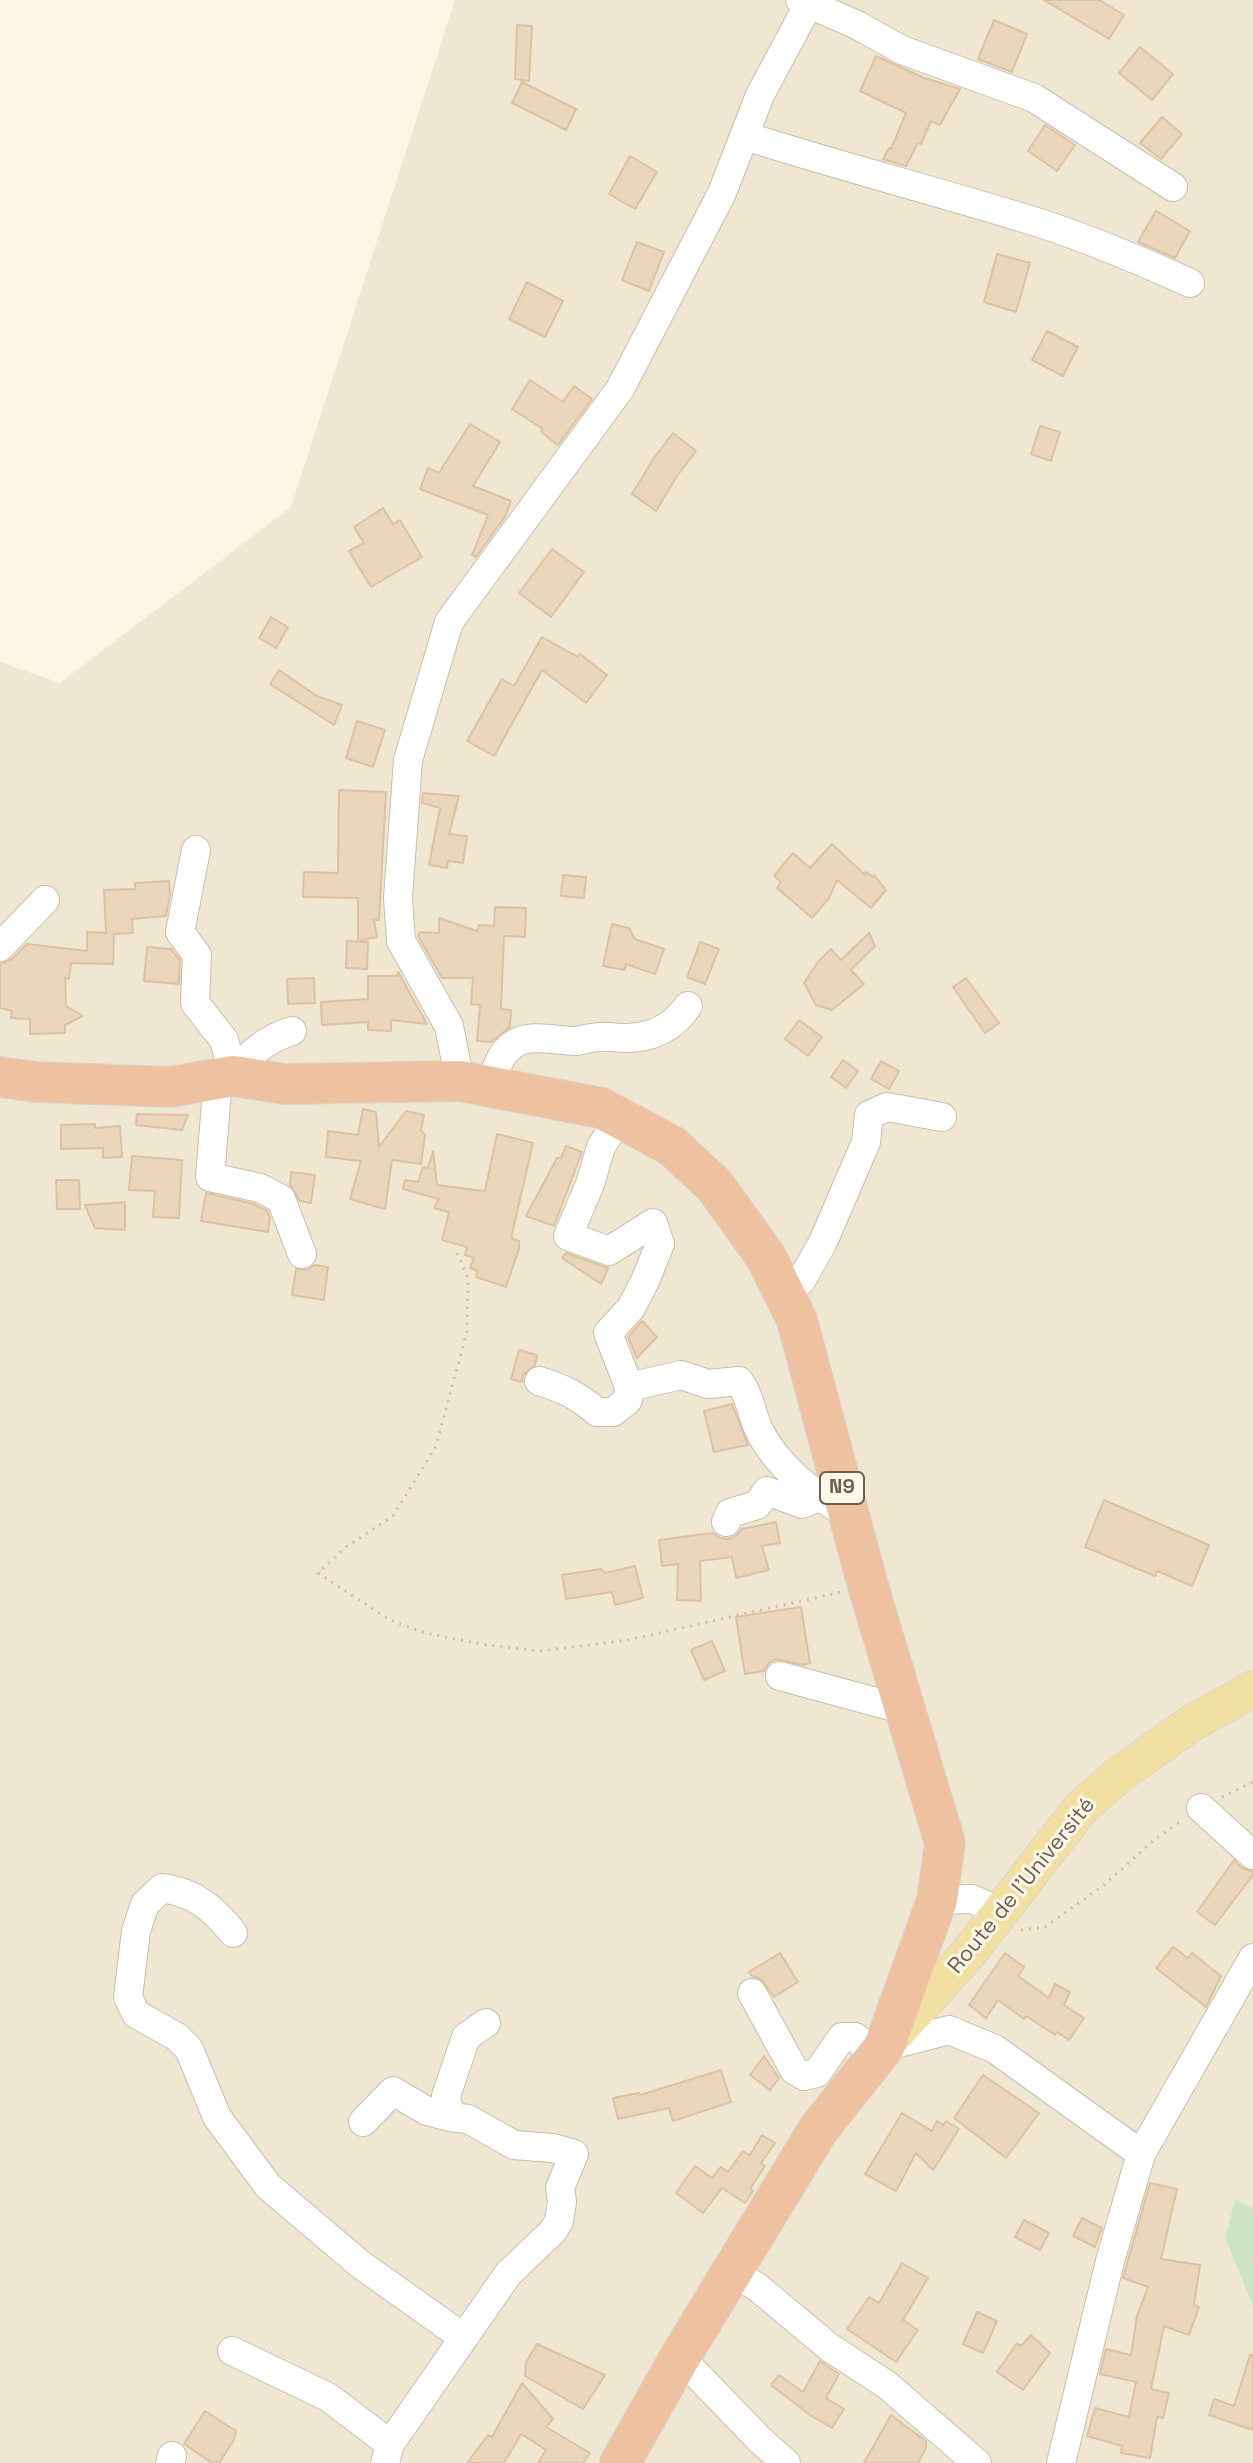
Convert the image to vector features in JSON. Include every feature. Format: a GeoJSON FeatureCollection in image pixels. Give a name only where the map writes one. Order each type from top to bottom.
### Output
{"type":"FeatureCollection","features":[{"type":"Feature","properties":{"kind":"highway","name":"N9"},"geometry":{"type":"LineString","coordinates":[[0,1077],[37,1082],[170,1087],[226,1077],[284,1084],[475,1084],[601,1108],[672,1146],[715,1186],[766,1257],[782,1295],[797,1320],[834,1506],[868,1586],[945,1843],[937,1900],[880,2052],[818,2130],[680,2357],[620,2463]]}},
{"type":"Feature","properties":{"kind":"main road","name":"Route de l'Université"},"geometry":{"type":"LineString","coordinates":[[880,2052],[967,1955],[1080,1809],[1121,1773],[1192,1723],[1253,1689]]}},
{"type":"Feature","properties":{"kind":"street"},"geometry":{"type":"LineString","coordinates":[[688,1006],[678,1020],[657,1033],[641,1037],[602,1036],[576,1041],[531,1039],[516,1042],[475,1084],[449,1026],[401,941],[398,898],[408,760],[449,622],[620,389],[722,193],[760,95],[806,2],[902,50],[1034,98],[1173,187]]}},
{"type":"Feature","properties":{"kind":"street"},"geometry":{"type":"LineString","coordinates":[[745,136],[1021,217],[1126,255],[1190,283]]}},
{"type":"Feature","properties":{"kind":"street"},"geometry":{"type":"LineString","coordinates":[[196,850],[180,932],[197,955],[195,1003],[224,1040],[226,1077],[210,1177],[260,1188],[281,1199],[302,1254]]}},
{"type":"Feature","properties":{"kind":"street"},"geometry":{"type":"LineString","coordinates":[[0,947],[45,900]]}},
{"type":"Feature","properties":{"kind":"street"},"geometry":{"type":"LineString","coordinates":[[226,1077],[251,1054],[292,1031]]}},
{"type":"Feature","properties":{"kind":"street"},"geometry":{"type":"LineString","coordinates":[[782,1295],[801,1281],[823,1242],[866,1142],[869,1115],[887,1107],[942,1117]]}},
{"type":"Feature","properties":{"kind":"street"},"geometry":{"type":"LineString","coordinates":[[539,1381],[563,1388],[597,1412],[613,1412],[628,1400],[629,1387],[608,1333],[631,1308],[645,1281],[660,1244],[653,1223],[609,1251],[568,1236],[590,1184],[601,1147],[619,1118]]}},
{"type":"Feature","properties":{"kind":"street"},"geometry":{"type":"LineString","coordinates":[[629,1387],[681,1375],[708,1384],[739,1381],[749,1394],[758,1427],[779,1460],[807,1490],[834,1506]]}},
{"type":"Feature","properties":{"kind":"street"},"geometry":{"type":"LineString","coordinates":[[726,1522],[730,1513],[757,1505],[767,1491],[802,1504],[834,1506]]}},
{"type":"Feature","properties":{"kind":"street"},"geometry":{"type":"LineString","coordinates":[[780,1676],[905,1710]]}},
{"type":"Feature","properties":{"kind":"street"},"geometry":{"type":"LineString","coordinates":[[1201,1808],[1253,1855]]}},
{"type":"Feature","properties":{"kind":"street"},"geometry":{"type":"LineString","coordinates":[[233,1933],[218,1914],[184,1890],[162,1888],[145,1904],[136,1931],[128,1997],[136,2014],[177,2037],[189,2049],[217,2117],[268,2186],[360,2264],[464,2338]]}},
{"type":"Feature","properties":{"kind":"street"},"geometry":{"type":"LineString","coordinates":[[937,1900],[972,1899],[999,1911]]}},
{"type":"Feature","properties":{"kind":"street"},"geometry":{"type":"LineString","coordinates":[[1061,2463],[1110,2261],[1141,2154],[1253,1958]]}},
{"type":"Feature","properties":{"kind":"street"},"geometry":{"type":"LineString","coordinates":[[752,1993],[794,2070],[804,2076],[817,2073],[842,2037],[855,2037],[880,2052],[949,2030],[995,2049],[1141,2154]]}},
{"type":"Feature","properties":{"kind":"street"},"geometry":{"type":"LineString","coordinates":[[450,2117],[446,2096],[466,2037],[486,2023]]}},
{"type":"Feature","properties":{"kind":"street"},"geometry":{"type":"LineString","coordinates":[[232,2351],[328,2397],[388,2454],[508,2274],[543,2243],[559,2221],[562,2202],[560,2188],[574,2154],[553,2148],[514,2145],[468,2119],[427,2111],[393,2091],[363,2122]]}},
{"type":"Feature","properties":{"kind":"street"},"geometry":{"type":"LineString","coordinates":[[731,2273],[756,2286],[829,2347],[887,2385],[977,2463]]}},
{"type":"Feature","properties":{"kind":"street"},"geometry":{"type":"LineString","coordinates":[[680,2357],[786,2463]]}},
{"type":"Feature","properties":{"kind":"path"},"geometry":{"type":"LineString","coordinates":[[457,1253],[468,1278],[467,1331],[436,1446],[393,1516],[346,1547],[318,1573],[390,1620],[425,1633],[539,1651],[628,1640],[868,1586]]}},
{"type":"Feature","properties":{"kind":"path"},"geometry":{"type":"LineString","coordinates":[[999,1911],[1004,1933],[1045,1927],[1104,1885],[1154,1840],[1201,1808],[1253,1782]]}},
{"type":"Feature","properties":{"kind":"shaded area"},"geometry":{"type":"Polygon","coordinates":[[[455,0],[1253,0],[1253,2208],[1235,2199],[1225,2238],[1253,2307],[1253,2463],[0,2463],[0,662],[60,683],[291,507],[455,0]]]}},
{"type":"Feature","properties":{"kind":"green space"},"geometry":{"type":"Polygon","coordinates":[[[1235,2199],[1253,2208],[1253,2307],[1225,2238],[1235,2199]]]}},
{"type":"Feature","properties":{"kind":"building"},"geometry":{"type":"Polygon","coordinates":[[[1044,0],[1099,0],[1124,15],[1109,39],[1044,0]]]}},
{"type":"Feature","properties":{"kind":"building"},"geometry":{"type":"Polygon","coordinates":[[[994,20],[1027,34],[1012,72],[978,59],[994,20]]]}},
{"type":"Feature","properties":{"kind":"building"},"geometry":{"type":"Polygon","coordinates":[[[517,25],[532,26],[529,81],[515,79],[517,25]]]}},
{"type":"Feature","properties":{"kind":"building"},"geometry":{"type":"Polygon","coordinates":[[[1140,47],[1173,74],[1152,100],[1119,73],[1140,47]]]}},
{"type":"Feature","properties":{"kind":"building"},"geometry":{"type":"Polygon","coordinates":[[[876,56],[924,78],[960,89],[940,125],[931,121],[921,144],[918,143],[906,166],[883,159],[891,149],[906,113],[860,91],[876,56]]]}},
{"type":"Feature","properties":{"kind":"building"},"geometry":{"type":"Polygon","coordinates":[[[522,82],[576,109],[566,130],[512,103],[522,82]]]}},
{"type":"Feature","properties":{"kind":"building"},"geometry":{"type":"Polygon","coordinates":[[[1162,117],[1182,134],[1161,159],[1140,143],[1162,117]]]}},
{"type":"Feature","properties":{"kind":"building"},"geometry":{"type":"Polygon","coordinates":[[[1045,125],[1075,145],[1057,171],[1028,151],[1045,125]]]}},
{"type":"Feature","properties":{"kind":"building"},"geometry":{"type":"Polygon","coordinates":[[[630,156],[657,172],[635,209],[609,194],[630,156]]]}},
{"type":"Feature","properties":{"kind":"building"},"geometry":{"type":"Polygon","coordinates":[[[1156,211],[1190,231],[1175,258],[1138,242],[1156,211]]]}},
{"type":"Feature","properties":{"kind":"building"},"geometry":{"type":"Polygon","coordinates":[[[637,242],[664,252],[649,291],[622,280],[637,242]]]}},
{"type":"Feature","properties":{"kind":"building"},"geometry":{"type":"Polygon","coordinates":[[[997,254],[1030,263],[1016,312],[984,302],[997,254]]]}},
{"type":"Feature","properties":{"kind":"building"},"geometry":{"type":"Polygon","coordinates":[[[527,282],[563,301],[545,337],[509,319],[527,282]]]}},
{"type":"Feature","properties":{"kind":"building"},"geometry":{"type":"Polygon","coordinates":[[[1047,331],[1078,347],[1063,376],[1032,360],[1047,331]]]}},
{"type":"Feature","properties":{"kind":"building"},"geometry":{"type":"Polygon","coordinates":[[[530,380],[563,402],[574,386],[592,399],[558,445],[541,432],[543,429],[512,409],[530,380]]]}},
{"type":"Feature","properties":{"kind":"building"},"geometry":{"type":"Polygon","coordinates":[[[470,424],[500,442],[473,486],[511,501],[505,517],[476,557],[472,555],[488,515],[420,489],[428,468],[439,473],[470,424]]]}},
{"type":"Feature","properties":{"kind":"building"},"geometry":{"type":"Polygon","coordinates":[[[1040,426],[1060,432],[1051,461],[1031,454],[1040,426]]]}},
{"type":"Feature","properties":{"kind":"building"},"geometry":{"type":"Polygon","coordinates":[[[673,433],[696,451],[656,511],[632,494],[673,433]]]}},
{"type":"Feature","properties":{"kind":"building"},"geometry":{"type":"Polygon","coordinates":[[[383,508],[393,524],[400,520],[422,557],[371,587],[349,551],[364,543],[354,527],[383,508]]]}},
{"type":"Feature","properties":{"kind":"building"},"geometry":{"type":"Polygon","coordinates":[[[552,549],[584,572],[551,617],[519,593],[552,549]]]}},
{"type":"Feature","properties":{"kind":"building"},"geometry":{"type":"Polygon","coordinates":[[[271,617],[288,627],[276,648],[259,638],[271,617]]]}},
{"type":"Feature","properties":{"kind":"building"},"geometry":{"type":"Polygon","coordinates":[[[542,637],[578,657],[580,654],[607,675],[586,703],[542,670],[494,756],[467,741],[502,679],[514,686],[542,637]]]}},
{"type":"Feature","properties":{"kind":"building"},"geometry":{"type":"Polygon","coordinates":[[[279,670],[317,696],[342,705],[334,725],[270,684],[279,670]]]}},
{"type":"Feature","properties":{"kind":"building"},"geometry":{"type":"Polygon","coordinates":[[[357,721],[385,730],[373,767],[346,758],[357,721]]]}},
{"type":"Feature","properties":{"kind":"building"},"geometry":{"type":"Polygon","coordinates":[[[339,790],[386,792],[379,920],[374,920],[377,937],[358,941],[358,898],[303,897],[304,872],[338,873],[339,790]]]}},
{"type":"Feature","properties":{"kind":"building"},"geometry":{"type":"Polygon","coordinates":[[[423,793],[459,796],[449,834],[467,836],[463,863],[448,861],[447,868],[429,865],[440,808],[422,803],[423,793]]]}},
{"type":"Feature","properties":{"kind":"building"},"geometry":{"type":"Polygon","coordinates":[[[832,844],[864,874],[874,875],[886,890],[871,908],[837,880],[829,898],[812,918],[777,888],[781,882],[774,876],[793,853],[810,868],[832,844]]]}},
{"type":"Feature","properties":{"kind":"building"},"geometry":{"type":"Polygon","coordinates":[[[563,875],[586,877],[584,898],[561,896],[563,875]]]}},
{"type":"Feature","properties":{"kind":"building"},"geometry":{"type":"Polygon","coordinates":[[[169,881],[166,916],[132,919],[133,933],[114,934],[113,964],[71,963],[69,979],[65,978],[66,1006],[83,1016],[65,1025],[65,1033],[30,1034],[30,1019],[11,1018],[12,1011],[0,1008],[0,964],[12,959],[27,944],[87,951],[87,932],[106,933],[104,890],[135,889],[135,883],[169,881]]]}},
{"type":"Feature","properties":{"kind":"building"},"geometry":{"type":"Polygon","coordinates":[[[495,907],[526,908],[525,937],[504,936],[501,1009],[511,1010],[510,1027],[491,1042],[477,1041],[480,1005],[471,1004],[473,978],[442,978],[418,936],[420,932],[439,933],[439,918],[477,931],[479,925],[494,926],[495,907]]]}},
{"type":"Feature","properties":{"kind":"building"},"geometry":{"type":"Polygon","coordinates":[[[612,924],[629,928],[635,939],[664,949],[655,974],[626,964],[625,970],[603,966],[612,924]]]}},
{"type":"Feature","properties":{"kind":"building"},"geometry":{"type":"Polygon","coordinates":[[[869,933],[875,946],[851,970],[864,984],[832,1010],[816,1005],[804,983],[818,962],[831,949],[841,960],[869,933]]]}},
{"type":"Feature","properties":{"kind":"building"},"geometry":{"type":"Polygon","coordinates":[[[347,941],[368,942],[367,969],[346,968],[347,941]]]}},
{"type":"Feature","properties":{"kind":"building"},"geometry":{"type":"Polygon","coordinates":[[[700,942],[719,949],[705,984],[687,977],[700,942]]]}},
{"type":"Feature","properties":{"kind":"building"},"geometry":{"type":"Polygon","coordinates":[[[147,947],[171,949],[180,960],[179,984],[144,981],[147,947]]]}},
{"type":"Feature","properties":{"kind":"building"},"geometry":{"type":"Polygon","coordinates":[[[398,972],[427,1024],[391,1020],[391,1031],[368,1030],[368,1022],[322,1025],[321,1002],[368,999],[368,976],[397,976],[398,972]]]}},
{"type":"Feature","properties":{"kind":"building"},"geometry":{"type":"Polygon","coordinates":[[[314,978],[315,1003],[288,1004],[287,979],[314,978]]]}},
{"type":"Feature","properties":{"kind":"building"},"geometry":{"type":"Polygon","coordinates":[[[966,978],[999,1023],[985,1033],[953,987],[966,978]]]}},
{"type":"Feature","properties":{"kind":"building"},"geometry":{"type":"Polygon","coordinates":[[[799,1020],[822,1037],[808,1056],[785,1039],[799,1020]]]}},
{"type":"Feature","properties":{"kind":"building"},"geometry":{"type":"Polygon","coordinates":[[[843,1060],[858,1071],[846,1088],[831,1077],[843,1060]]]}},
{"type":"Feature","properties":{"kind":"building"},"geometry":{"type":"Polygon","coordinates":[[[881,1061],[899,1071],[889,1089],[871,1079],[881,1061]]]}},
{"type":"Feature","properties":{"kind":"building"},"geometry":{"type":"Polygon","coordinates":[[[363,1109],[376,1112],[379,1147],[406,1111],[424,1115],[421,1164],[392,1160],[385,1209],[350,1199],[361,1161],[326,1157],[328,1131],[358,1135],[363,1109]]]}},
{"type":"Feature","properties":{"kind":"building"},"geometry":{"type":"Polygon","coordinates":[[[137,1114],[188,1115],[182,1130],[136,1125],[137,1114]]]}},
{"type":"Feature","properties":{"kind":"building"},"geometry":{"type":"Polygon","coordinates":[[[95,1124],[95,1128],[120,1126],[122,1157],[103,1158],[103,1148],[61,1149],[61,1125],[95,1124]]]}},
{"type":"Feature","properties":{"kind":"building"},"geometry":{"type":"Polygon","coordinates":[[[497,1134],[533,1143],[511,1238],[519,1241],[519,1249],[506,1287],[476,1277],[478,1271],[470,1268],[474,1258],[465,1255],[467,1247],[442,1240],[449,1212],[434,1208],[439,1199],[403,1189],[405,1180],[418,1182],[423,1167],[428,1168],[433,1151],[437,1185],[485,1191],[497,1134]]]}},
{"type":"Feature","properties":{"kind":"building"},"geometry":{"type":"Polygon","coordinates":[[[566,1146],[582,1152],[554,1226],[526,1216],[566,1146]]]}},
{"type":"Feature","properties":{"kind":"building"},"geometry":{"type":"Polygon","coordinates":[[[132,1156],[182,1160],[179,1218],[153,1217],[155,1191],[129,1190],[132,1156]]]}},
{"type":"Feature","properties":{"kind":"building"},"geometry":{"type":"Polygon","coordinates":[[[291,1172],[315,1175],[311,1203],[300,1201],[290,1185],[291,1172]]]}},
{"type":"Feature","properties":{"kind":"building"},"geometry":{"type":"Polygon","coordinates":[[[56,1180],[79,1180],[80,1209],[57,1209],[56,1180]]]}},
{"type":"Feature","properties":{"kind":"building"},"geometry":{"type":"Polygon","coordinates":[[[206,1193],[254,1204],[267,1211],[270,1218],[268,1232],[201,1221],[206,1193]]]}},
{"type":"Feature","properties":{"kind":"building"},"geometry":{"type":"Polygon","coordinates":[[[125,1202],[125,1230],[95,1228],[85,1205],[125,1202]]]}},
{"type":"Feature","properties":{"kind":"building"},"geometry":{"type":"Polygon","coordinates":[[[566,1253],[608,1268],[601,1284],[562,1258],[566,1253]]]}},
{"type":"Feature","properties":{"kind":"building"},"geometry":{"type":"Polygon","coordinates":[[[315,1265],[328,1267],[324,1300],[292,1295],[296,1269],[307,1270],[315,1265]]]}},
{"type":"Feature","properties":{"kind":"building"},"geometry":{"type":"Polygon","coordinates":[[[642,1321],[657,1337],[637,1358],[628,1337],[642,1321]]]}},
{"type":"Feature","properties":{"kind":"building"},"geometry":{"type":"Polygon","coordinates":[[[519,1350],[537,1355],[535,1365],[523,1375],[522,1382],[511,1379],[519,1350]]]}},
{"type":"Feature","properties":{"kind":"building"},"geometry":{"type":"Polygon","coordinates":[[[732,1404],[748,1445],[714,1452],[704,1411],[732,1404]]]}},
{"type":"Feature","properties":{"kind":"building"},"geometry":{"type":"Polygon","coordinates":[[[1104,1500],[1209,1545],[1192,1586],[1157,1571],[1155,1576],[1085,1547],[1104,1500]]]}},
{"type":"Feature","properties":{"kind":"building"},"geometry":{"type":"Polygon","coordinates":[[[776,1522],[780,1543],[762,1546],[769,1570],[736,1578],[732,1557],[700,1561],[701,1601],[677,1600],[678,1564],[662,1566],[659,1540],[713,1533],[729,1539],[742,1529],[776,1522]]]}},
{"type":"Feature","properties":{"kind":"building"},"geometry":{"type":"Polygon","coordinates":[[[635,1566],[643,1598],[615,1605],[612,1592],[566,1599],[562,1575],[601,1569],[605,1573],[635,1566]]]}},
{"type":"Feature","properties":{"kind":"building"},"geometry":{"type":"Polygon","coordinates":[[[801,1607],[810,1663],[803,1665],[776,1659],[764,1671],[745,1674],[736,1617],[801,1607]]]}},
{"type":"Feature","properties":{"kind":"building"},"geometry":{"type":"Polygon","coordinates":[[[712,1641],[725,1671],[704,1680],[691,1650],[712,1641]]]}},
{"type":"Feature","properties":{"kind":"building"},"geometry":{"type":"Polygon","coordinates":[[[1234,1860],[1253,1875],[1215,1925],[1197,1912],[1234,1860]]]}},
{"type":"Feature","properties":{"kind":"building"},"geometry":{"type":"Polygon","coordinates":[[[1173,1947],[1188,1958],[1192,1953],[1221,1976],[1206,2007],[1156,1968],[1173,1947]]]}},
{"type":"Feature","properties":{"kind":"building"},"geometry":{"type":"Polygon","coordinates":[[[780,1953],[798,1982],[774,1997],[761,1979],[749,1972],[780,1953]]]}},
{"type":"Feature","properties":{"kind":"building"},"geometry":{"type":"Polygon","coordinates":[[[1005,1953],[1024,1967],[1018,1976],[1049,1998],[1055,1984],[1070,1992],[1064,2005],[1084,2018],[1069,2040],[1057,2032],[1055,2035],[1026,2016],[1024,2019],[998,2000],[986,2018],[969,2005],[1005,1953]]]}},
{"type":"Feature","properties":{"kind":"building"},"geometry":{"type":"Polygon","coordinates":[[[764,2056],[779,2078],[770,2090],[750,2075],[764,2056]]]}},
{"type":"Feature","properties":{"kind":"building"},"geometry":{"type":"Polygon","coordinates":[[[721,2070],[731,2102],[673,2121],[669,2108],[618,2119],[613,2098],[640,2095],[721,2070]]]}},
{"type":"Feature","properties":{"kind":"building"},"geometry":{"type":"Polygon","coordinates":[[[983,2075],[1039,2113],[1006,2158],[954,2118],[983,2075]]]}},
{"type":"Feature","properties":{"kind":"building"},"geometry":{"type":"Polygon","coordinates":[[[902,2113],[932,2131],[937,2121],[943,2125],[946,2121],[959,2129],[933,2170],[916,2153],[896,2191],[865,2174],[902,2113]]]}},
{"type":"Feature","properties":{"kind":"building"},"geometry":{"type":"Polygon","coordinates":[[[762,2135],[775,2143],[761,2163],[765,2166],[745,2203],[722,2188],[703,2213],[676,2193],[695,2166],[712,2178],[721,2167],[728,2172],[743,2151],[750,2155],[762,2135]]]}},
{"type":"Feature","properties":{"kind":"building"},"geometry":{"type":"Polygon","coordinates":[[[1150,2183],[1177,2189],[1161,2259],[1200,2265],[1194,2305],[1199,2307],[1189,2335],[1164,2326],[1151,2389],[1169,2393],[1163,2418],[1157,2417],[1150,2458],[1121,2453],[1122,2446],[1087,2436],[1095,2408],[1129,2417],[1136,2382],[1100,2374],[1106,2349],[1131,2355],[1137,2316],[1148,2287],[1123,2278],[1150,2183]]]}},
{"type":"Feature","properties":{"kind":"building"},"geometry":{"type":"Polygon","coordinates":[[[1082,2218],[1102,2228],[1095,2247],[1073,2236],[1082,2218]]]}},
{"type":"Feature","properties":{"kind":"building"},"geometry":{"type":"Polygon","coordinates":[[[1024,2220],[1049,2233],[1040,2250],[1015,2237],[1024,2220]]]}},
{"type":"Feature","properties":{"kind":"building"},"geometry":{"type":"Polygon","coordinates":[[[902,2263],[928,2278],[903,2320],[918,2330],[896,2362],[847,2329],[869,2297],[879,2303],[902,2263]]]}},
{"type":"Feature","properties":{"kind":"building"},"geometry":{"type":"Polygon","coordinates":[[[977,2312],[997,2321],[983,2353],[963,2344],[977,2312]]]}},
{"type":"Feature","properties":{"kind":"building"},"geometry":{"type":"Polygon","coordinates":[[[1031,2335],[1050,2353],[1023,2390],[997,2372],[1017,2343],[1021,2346],[1031,2335]]]}},
{"type":"Feature","properties":{"kind":"building"},"geometry":{"type":"Polygon","coordinates":[[[537,2344],[605,2375],[583,2409],[525,2376],[526,2362],[537,2344]]]}},
{"type":"Feature","properties":{"kind":"building"},"geometry":{"type":"Polygon","coordinates":[[[1250,2355],[1253,2355],[1253,2430],[1209,2415],[1214,2399],[1234,2406],[1250,2355]]]}},
{"type":"Feature","properties":{"kind":"building"},"geometry":{"type":"Polygon","coordinates":[[[820,2361],[839,2374],[826,2398],[844,2409],[832,2428],[771,2385],[779,2375],[803,2392],[820,2361]]]}},
{"type":"Feature","properties":{"kind":"building"},"geometry":{"type":"Polygon","coordinates":[[[522,2383],[553,2419],[546,2427],[590,2453],[583,2463],[538,2463],[546,2450],[521,2434],[504,2463],[467,2463],[488,2435],[492,2437],[522,2383]]]}},
{"type":"Feature","properties":{"kind":"building"},"geometry":{"type":"Polygon","coordinates":[[[205,2411],[236,2431],[234,2440],[219,2463],[212,2463],[184,2444],[205,2411]]]}},
{"type":"Feature","properties":{"kind":"building"},"geometry":{"type":"Polygon","coordinates":[[[891,2415],[926,2441],[918,2463],[864,2463],[891,2415]]]}}]}
